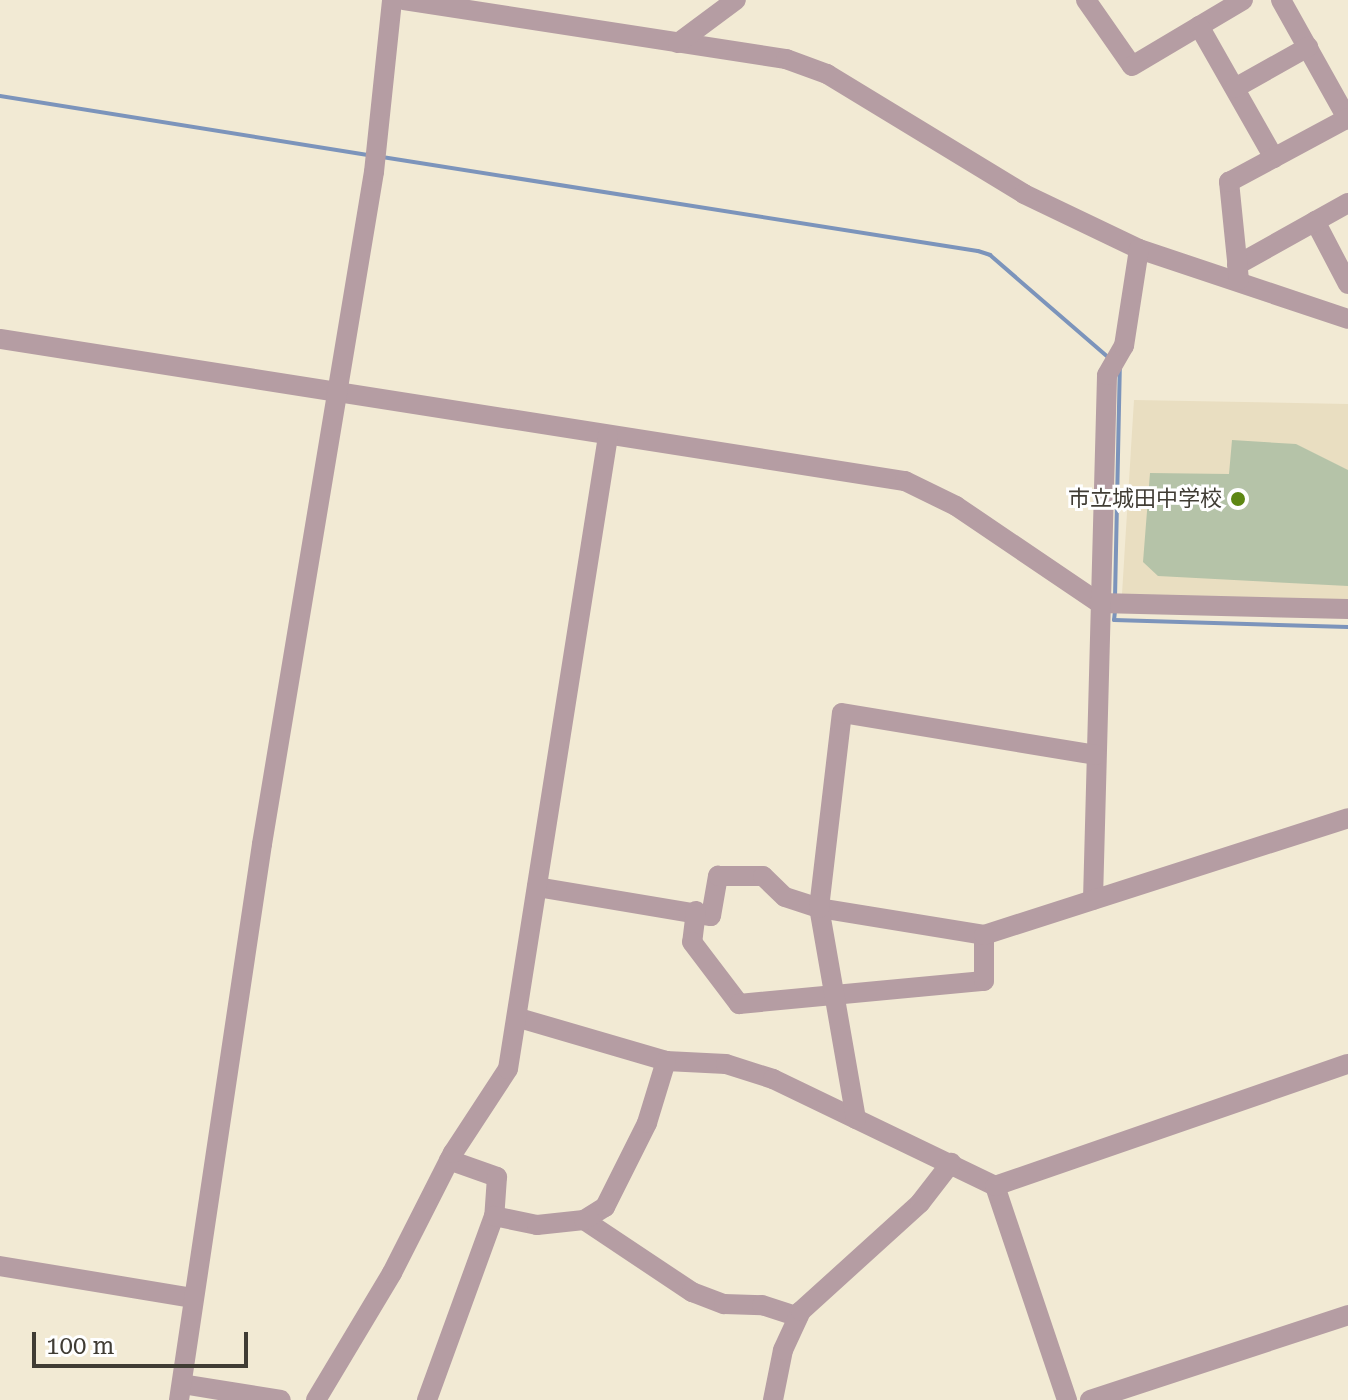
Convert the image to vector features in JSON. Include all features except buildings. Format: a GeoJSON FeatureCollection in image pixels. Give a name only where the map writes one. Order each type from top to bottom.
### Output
{"type":"FeatureCollection","features":[{"type":"Feature","properties":{"kind":"street"},"geometry":{"type":"LineString","coordinates":[[281,1400],[180,1392],[339,393],[375,156],[392,0]]}},
{"type":"Feature","properties":{"kind":"street"},"geometry":{"type":"LineString","coordinates":[[404,0],[747,51],[827,74],[1024,194],[1139,249],[1238,273],[1348,319]]}},
{"type":"Feature","properties":{"kind":"street"},"geometry":{"type":"LineString","coordinates":[[678,43],[736,0]]}},
{"type":"Feature","properties":{"kind":"street"},"geometry":{"type":"LineString","coordinates":[[1086,0],[1132,66],[1243,0]]}},
{"type":"Feature","properties":{"kind":"street"},"geometry":{"type":"LineString","coordinates":[[1238,273],[1229,182],[1348,118],[1281,0]]}},
{"type":"Feature","properties":{"kind":"street"},"geometry":{"type":"LineString","coordinates":[[1199,26],[1274,158]]}},
{"type":"Feature","properties":{"kind":"street"},"geometry":{"type":"LineString","coordinates":[[1235,88],[1308,47]]}},
{"type":"Feature","properties":{"kind":"street"},"geometry":{"type":"LineString","coordinates":[[1238,273],[1315,221],[1348,203]]}},
{"type":"Feature","properties":{"kind":"street"},"geometry":{"type":"LineString","coordinates":[[1315,221],[1348,284]]}},
{"type":"Feature","properties":{"kind":"street"},"geometry":{"type":"LineString","coordinates":[[1093,900],[1096,755],[1108,603],[1114,361],[1139,249]]}},
{"type":"Feature","properties":{"kind":"street"},"geometry":{"type":"LineString","coordinates":[[0,339],[916,485],[1108,603],[1348,609]]}},
{"type":"Feature","properties":{"kind":"street"},"geometry":{"type":"LineString","coordinates":[[316,1400],[392,1273],[449,1160],[508,1069],[519,1018],[608,436]]}},
{"type":"Feature","properties":{"kind":"street"},"geometry":{"type":"LineString","coordinates":[[856,1119],[839,998],[819,908],[842,713],[1096,755]]}},
{"type":"Feature","properties":{"kind":"street"},"geometry":{"type":"LineString","coordinates":[[537,887],[696,911],[711,916],[718,876],[763,876],[785,897],[819,908],[984,935],[1348,818]]}},
{"type":"Feature","properties":{"kind":"street"},"geometry":{"type":"LineString","coordinates":[[696,911],[692,942],[739,1004],[839,998],[984,981],[984,935]]}},
{"type":"Feature","properties":{"kind":"street"},"geometry":{"type":"LineString","coordinates":[[519,1018],[666,1061],[726,1064],[773,1079],[995,1186],[1067,1400]]}},
{"type":"Feature","properties":{"kind":"street"},"geometry":{"type":"LineString","coordinates":[[494,1216],[537,1225],[584,1220],[605,1207],[616,1191],[647,1123],[666,1061]]}},
{"type":"Feature","properties":{"kind":"street"},"geometry":{"type":"LineString","coordinates":[[995,1186],[1348,1064]]}},
{"type":"Feature","properties":{"kind":"street"},"geometry":{"type":"LineString","coordinates":[[427,1400],[494,1216],[497,1177],[449,1160]]}},
{"type":"Feature","properties":{"kind":"street"},"geometry":{"type":"LineString","coordinates":[[773,1400],[783,1350],[798,1317],[920,1203],[951,1163]]}},
{"type":"Feature","properties":{"kind":"street"},"geometry":{"type":"LineString","coordinates":[[584,1220],[692,1292],[724,1304],[762,1305],[798,1317]]}},
{"type":"Feature","properties":{"kind":"street"},"geometry":{"type":"LineString","coordinates":[[0,1266],[193,1298]]}},
{"type":"Feature","properties":{"kind":"street"},"geometry":{"type":"LineString","coordinates":[[1090,1400],[1348,1315]]}},
{"type":"Feature","properties":{"kind":"shaded area","name":"市立城田中学校"},"geometry":{"type":"Polygon","coordinates":[[[1134,400],[1348,404],[1348,602],[1122,594],[1134,400]]]}},
{"type":"Feature","properties":{"kind":"green space"},"geometry":{"type":"Polygon","coordinates":[[[1232,440],[1296,444],[1348,470],[1348,586],[1158,576],[1143,562],[1150,473],[1229,474],[1232,440]]]}},
{"type":"Feature","properties":{"kind":"waterway"},"geometry":{"type":"LineString","coordinates":[[0,96],[369,155]]}},
{"type":"Feature","properties":{"kind":"waterway"},"geometry":{"type":"LineString","coordinates":[[382,157],[978,251],[990,255],[1110,359]]}},
{"type":"Feature","properties":{"kind":"waterway"},"geometry":{"type":"LineString","coordinates":[[1115,598],[1120,367]]}},
{"type":"Feature","properties":{"kind":"waterway"},"geometry":{"type":"LineString","coordinates":[[1115,611],[1114,620],[1348,627]]}},
{"type":"Feature","properties":{"kind":"place","name":"市立城田中学校"},"geometry":{"type":"Point","coordinates":[1238,499]}}]}
